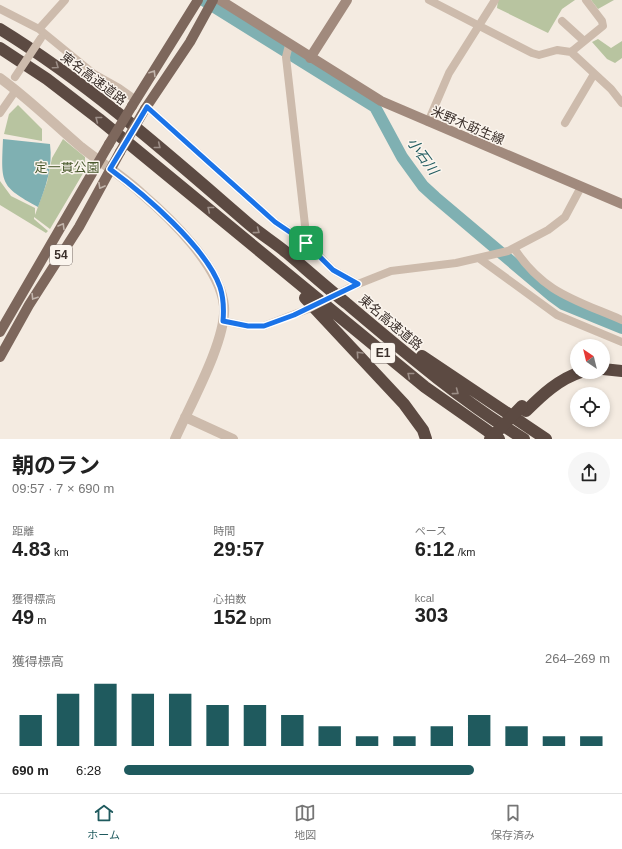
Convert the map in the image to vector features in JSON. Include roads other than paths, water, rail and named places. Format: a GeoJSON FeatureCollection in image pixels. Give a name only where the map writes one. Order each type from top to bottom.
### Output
{"type":"FeatureCollection","features":[{"type":"Feature","properties":{"kind":"highway","name":"東名高速道路"},"geometry":{"type":"LineString","coordinates":[[0,29],[110,106],[252,227],[286,252],[401,349],[470,403],[524,439]]}},
{"type":"Feature","properties":{"kind":"highway","name":"E1"},"geometry":{"type":"LineString","coordinates":[[0,48],[47,79],[99,119],[425,387],[499,439]]}},
{"type":"Feature","properties":{"kind":"highway"},"geometry":{"type":"LineString","coordinates":[[286,252],[405,344],[546,439]]}},
{"type":"Feature","properties":{"kind":"highway"},"geometry":{"type":"LineString","coordinates":[[272,262],[404,404],[423,430],[426,439]]}},
{"type":"Feature","properties":{"kind":"highway"},"geometry":{"type":"LineString","coordinates":[[610,364],[622,365]]}},
{"type":"Feature","properties":{"kind":"highway"},"geometry":{"type":"LineString","coordinates":[[610,370],[622,371]]}},
{"type":"Feature","properties":{"kind":"highway"},"geometry":{"type":"LineString","coordinates":[[499,439],[524,409],[552,380],[570,371]]}},
{"type":"Feature","properties":{"kind":"highway"},"geometry":{"type":"LineString","coordinates":[[490,439],[524,409],[564,379],[570,377]]}},
{"type":"Feature","properties":{"kind":"main road","name":"54"},"geometry":{"type":"LineString","coordinates":[[0,357],[29,305],[79,227],[110,169],[146,108],[190,42],[213,0]]}},
{"type":"Feature","properties":{"kind":"main road","name":"米野木莇生線"},"geometry":{"type":"LineString","coordinates":[[220,0],[288,46],[381,101],[581,187],[622,203]]}},
{"type":"Feature","properties":{"kind":"main road"},"geometry":{"type":"LineString","coordinates":[[310,58],[347,0]]}},
{"type":"Feature","properties":{"kind":"main road","name":"54"},"geometry":{"type":"LineString","coordinates":[[0,332],[109,144],[196,3]]}},
{"type":"Feature","properties":{"kind":"street"},"geometry":{"type":"LineString","coordinates":[[0,112],[42,34],[64,0]]}},
{"type":"Feature","properties":{"kind":"street"},"geometry":{"type":"LineString","coordinates":[[429,0],[532,53],[539,55],[557,50],[571,52],[611,89],[622,103]]}},
{"type":"Feature","properties":{"kind":"street"},"geometry":{"type":"LineString","coordinates":[[428,122],[449,73],[495,0]]}},
{"type":"Feature","properties":{"kind":"street"},"geometry":{"type":"LineString","coordinates":[[571,52],[603,26],[602,21],[586,0]]}},
{"type":"Feature","properties":{"kind":"street"},"geometry":{"type":"LineString","coordinates":[[0,9],[42,34],[94,74],[119,88],[134,103]]}},
{"type":"Feature","properties":{"kind":"street"},"geometry":{"type":"LineString","coordinates":[[562,20],[584,40]]}},
{"type":"Feature","properties":{"kind":"street"},"geometry":{"type":"LineString","coordinates":[[288,46],[286,57],[306,243]]}},
{"type":"Feature","properties":{"kind":"street"},"geometry":{"type":"LineString","coordinates":[[564,123],[594,74]]}},
{"type":"Feature","properties":{"kind":"street"},"geometry":{"type":"LineString","coordinates":[[0,78],[14,84],[99,161],[141,192],[209,266],[222,295],[224,307],[223,321],[214,353],[175,439]]}},
{"type":"Feature","properties":{"kind":"street"},"geometry":{"type":"LineString","coordinates":[[146,108],[275,222],[306,243],[333,270],[354,286]]}},
{"type":"Feature","properties":{"kind":"street"},"geometry":{"type":"LineString","coordinates":[[223,321],[248,326],[264,326],[391,271],[492,256],[511,249],[548,230],[565,217],[581,187]]}},
{"type":"Feature","properties":{"kind":"street"},"geometry":{"type":"LineString","coordinates":[[511,249],[530,270],[554,290],[573,301],[622,320]]}},
{"type":"Feature","properties":{"kind":"street"},"geometry":{"type":"LineString","coordinates":[[480,258],[557,315],[622,342]]}},
{"type":"Feature","properties":{"kind":"street"},"geometry":{"type":"LineString","coordinates":[[185,417],[233,439]]}},
{"type":"Feature","properties":{"kind":"water"},"geometry":{"type":"Polygon","coordinates":[[[3,139],[50,144],[50,169],[38,207],[16,194],[6,182],[3,175],[2,166],[3,139]]]}},
{"type":"Feature","properties":{"kind":"waterway","name":"小石川"},"geometry":{"type":"LineString","coordinates":[[203,0],[375,107],[402,157],[423,186],[435,197],[563,304],[622,328]]}},
{"type":"Feature","properties":{"kind":"park label","name":"定一貫公園"},"geometry":{"type":"Point","coordinates":[67,167]}}]}
